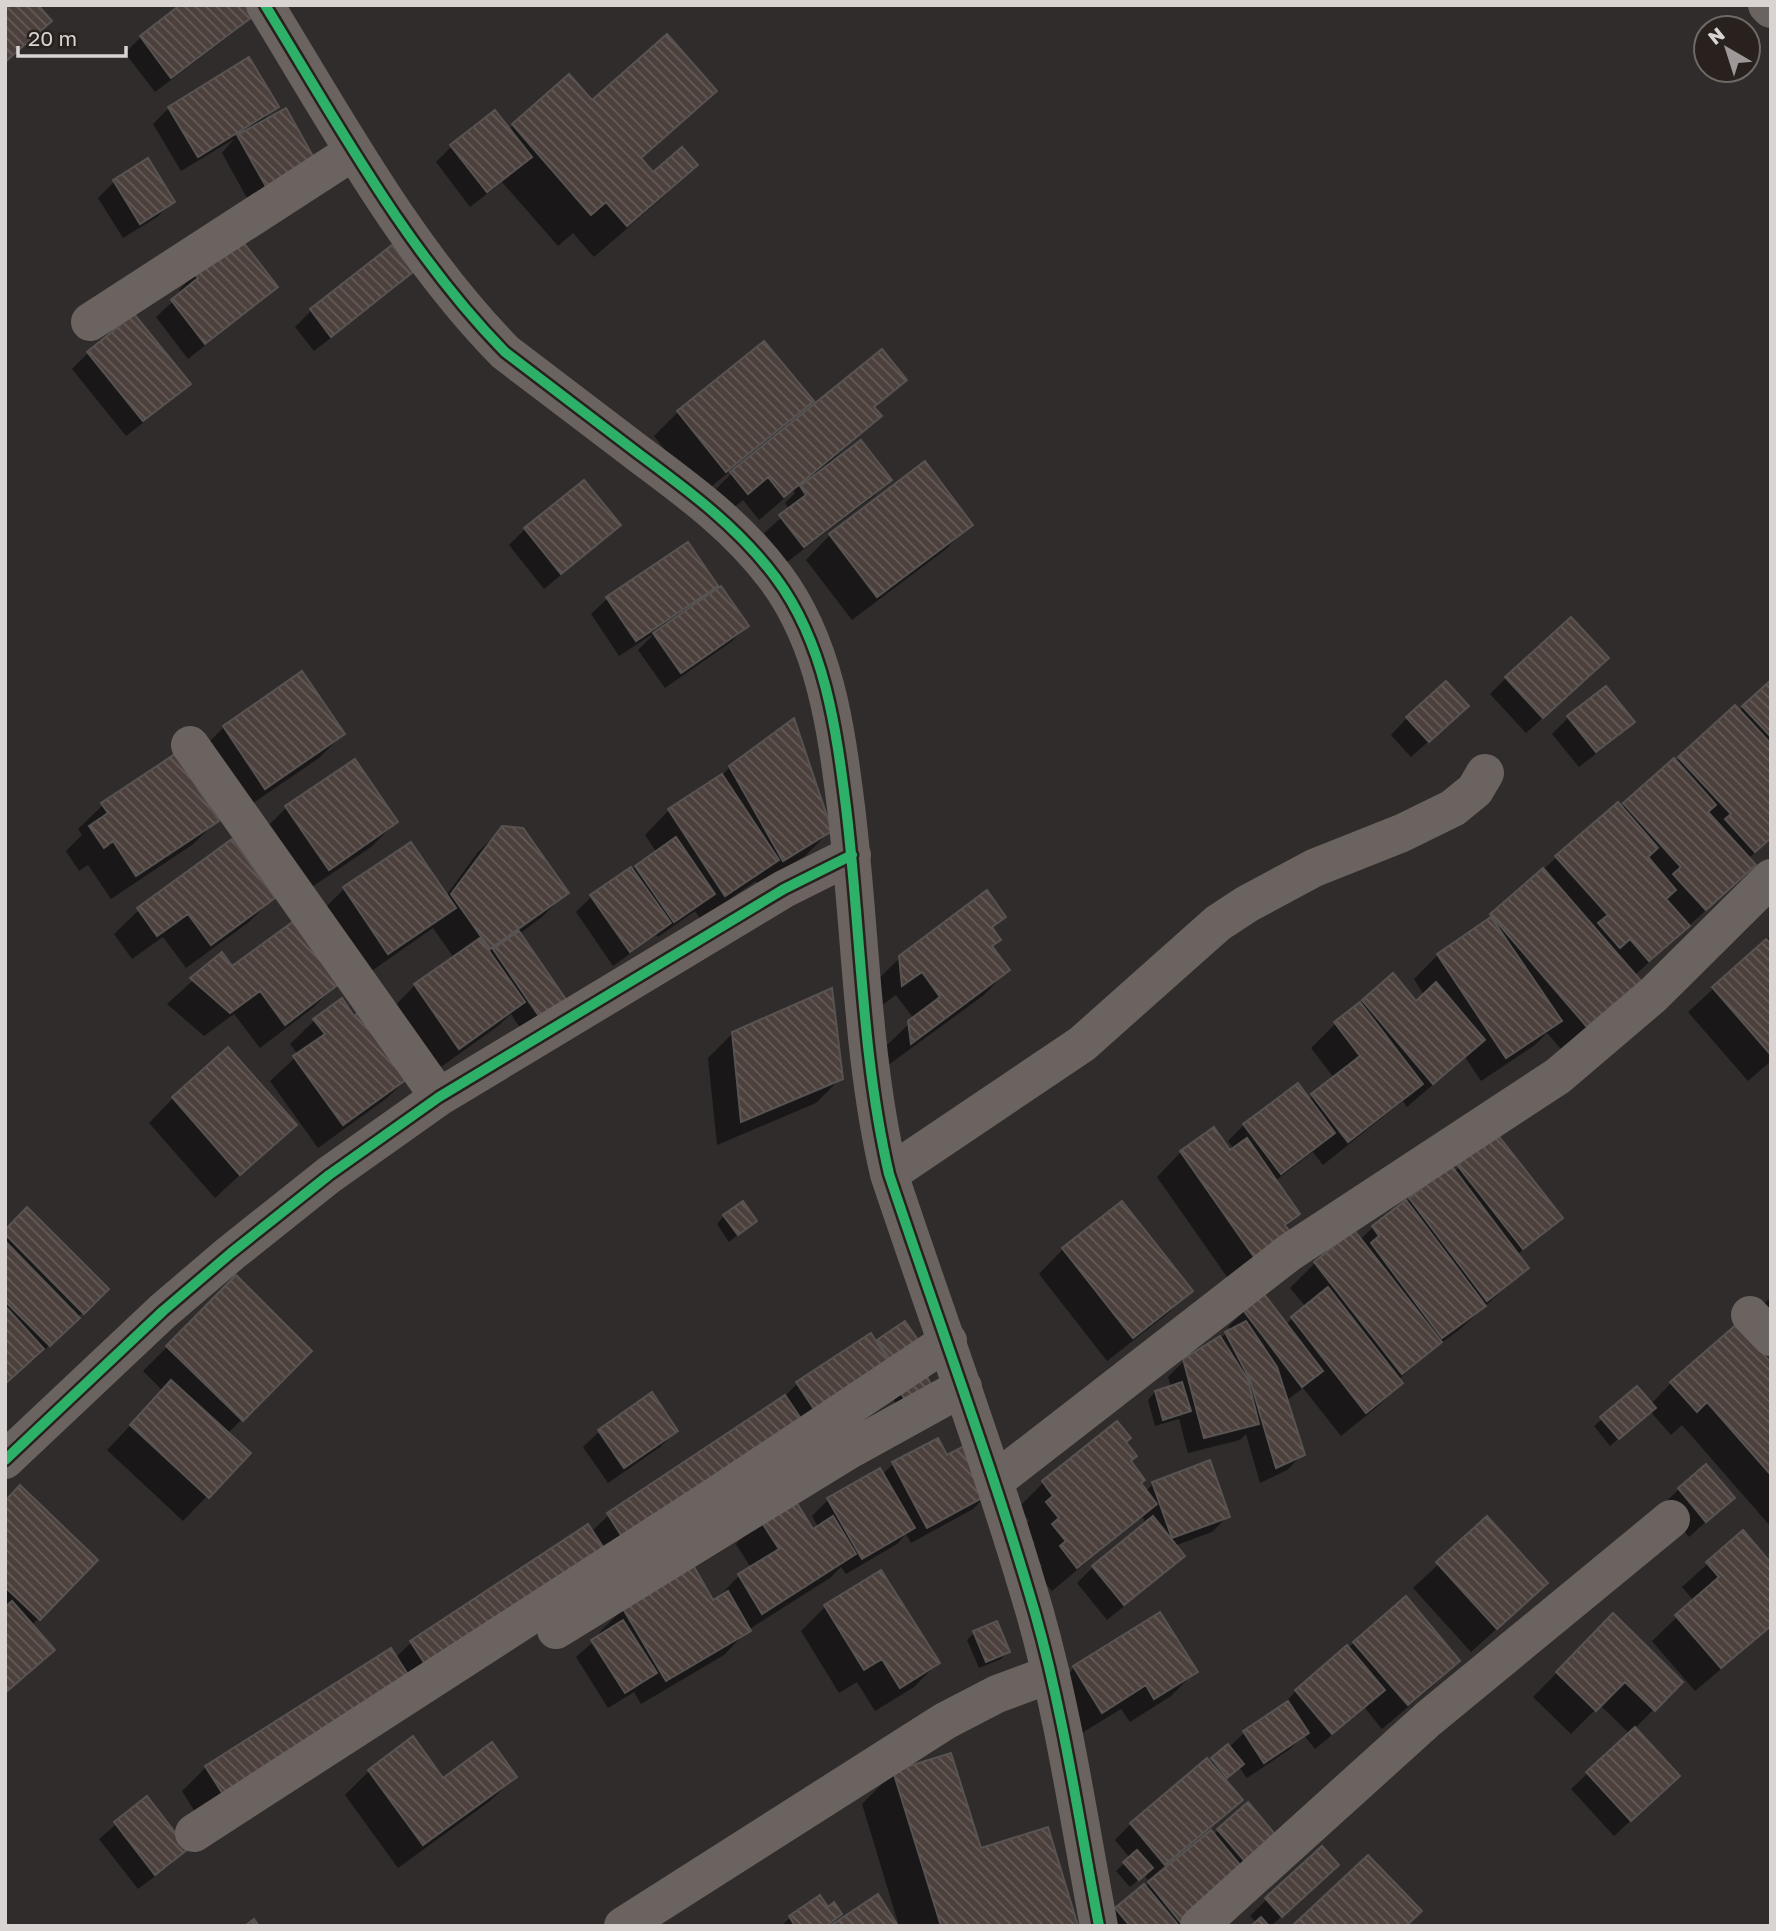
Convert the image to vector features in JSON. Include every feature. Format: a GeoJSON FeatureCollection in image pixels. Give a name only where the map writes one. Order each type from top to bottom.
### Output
{"type":"FeatureCollection","features":[{"type":"Feature","properties":{"kind":"street"},"geometry":{"type":"LineString","coordinates":[[265,5],[354,150],[428,260],[468,313],[505,352],[716,512],[776,579],[806,631],[827,692],[840,759],[852,855],[871,1084],[889,1174],[995,1481],[1035,1615],[1051,1674],[1098,1926]]}},
{"type":"Feature","properties":{"kind":"street"},"geometry":{"type":"LineString","coordinates":[[1767,5],[1771,9]]}},
{"type":"Feature","properties":{"kind":"street"},"geometry":{"type":"LineString","coordinates":[[90,322],[354,150]]}},
{"type":"Feature","properties":{"kind":"street"},"geometry":{"type":"LineString","coordinates":[[190,746],[439,1097]]}},
{"type":"Feature","properties":{"kind":"street"},"geometry":{"type":"LineString","coordinates":[[889,1174],[1082,1044],[1218,923],[1314,867],[1402,833],[1453,808],[1475,790],[1485,773]]}},
{"type":"Feature","properties":{"kind":"street"},"geometry":{"type":"LineString","coordinates":[[5,1460],[163,1311],[329,1175],[439,1097],[784,889],[852,855]]}},
{"type":"Feature","properties":{"kind":"street"},"geometry":{"type":"LineString","coordinates":[[995,1481],[1290,1252],[1558,1076],[1652,996],[1771,878]]}},
{"type":"Feature","properties":{"kind":"street"},"geometry":{"type":"LineString","coordinates":[[194,1833],[716,1495],[948,1341]]}},
{"type":"Feature","properties":{"kind":"street"},"geometry":{"type":"LineString","coordinates":[[257,1822],[579,1615],[849,1450],[963,1387]]}},
{"type":"Feature","properties":{"kind":"street"},"geometry":{"type":"LineString","coordinates":[[1199,1926],[1428,1718],[1671,1519]]}},
{"type":"Feature","properties":{"kind":"street"},"geometry":{"type":"LineString","coordinates":[[623,1926],[945,1721],[997,1694],[1051,1674]]}},
{"type":"Feature","properties":{"kind":"building"},"geometry":{"type":"Polygon","coordinates":[[[5,5],[38,5],[52,21],[5,62],[5,5]]]}},
{"type":"Feature","properties":{"kind":"building"},"geometry":{"type":"Polygon","coordinates":[[[180,5],[249,5],[256,14],[171,78],[140,36],[180,5]]]}},
{"type":"Feature","properties":{"kind":"building"},"geometry":{"type":"Polygon","coordinates":[[[667,34],[717,91],[641,158],[653,172],[682,147],[698,165],[627,226],[606,202],[591,215],[512,124],[569,74],[592,100],[667,34]]]}},
{"type":"Feature","properties":{"kind":"building"},"geometry":{"type":"Polygon","coordinates":[[[249,57],[279,107],[198,157],[168,107],[249,57]]]}},
{"type":"Feature","properties":{"kind":"building"},"geometry":{"type":"Polygon","coordinates":[[[286,108],[318,165],[269,192],[237,135],[286,108]]]}},
{"type":"Feature","properties":{"kind":"building"},"geometry":{"type":"Polygon","coordinates":[[[495,110],[532,157],[487,192],[450,145],[495,110]]]}},
{"type":"Feature","properties":{"kind":"building"},"geometry":{"type":"Polygon","coordinates":[[[148,158],[175,202],[140,224],[113,180],[148,158]]]}},
{"type":"Feature","properties":{"kind":"building"},"geometry":{"type":"Polygon","coordinates":[[[239,237],[278,287],[205,344],[171,300],[198,278],[194,273],[239,237]]]}},
{"type":"Feature","properties":{"kind":"building"},"geometry":{"type":"Polygon","coordinates":[[[392,245],[413,272],[331,337],[310,309],[392,245]]]}},
{"type":"Feature","properties":{"kind":"building"},"geometry":{"type":"Polygon","coordinates":[[[134,314],[191,384],[143,421],[87,352],[134,314]]]}},
{"type":"Feature","properties":{"kind":"building"},"geometry":{"type":"Polygon","coordinates":[[[764,341],[814,401],[726,472],[677,411],[764,341]]]}},
{"type":"Feature","properties":{"kind":"building"},"geometry":{"type":"Polygon","coordinates":[[[882,349],[907,380],[874,407],[882,416],[784,497],[768,477],[748,494],[730,472],[882,349]]]}},
{"type":"Feature","properties":{"kind":"building"},"geometry":{"type":"Polygon","coordinates":[[[861,440],[892,480],[804,547],[779,515],[806,495],[800,486],[861,440]]]}},
{"type":"Feature","properties":{"kind":"building"},"geometry":{"type":"Polygon","coordinates":[[[925,461],[973,525],[877,597],[829,534],[925,461]]]}},
{"type":"Feature","properties":{"kind":"building"},"geometry":{"type":"Polygon","coordinates":[[[584,480],[621,525],[561,574],[524,528],[584,480]]]}},
{"type":"Feature","properties":{"kind":"building"},"geometry":{"type":"Polygon","coordinates":[[[688,542],[718,586],[636,641],[606,597],[688,542]]]}},
{"type":"Feature","properties":{"kind":"building"},"geometry":{"type":"Polygon","coordinates":[[[721,586],[749,626],[681,673],[653,633],[721,586]]]}},
{"type":"Feature","properties":{"kind":"building"},"geometry":{"type":"Polygon","coordinates":[[[1571,617],[1609,658],[1543,718],[1505,677],[1571,617]]]}},
{"type":"Feature","properties":{"kind":"building"},"geometry":{"type":"Polygon","coordinates":[[[302,671],[345,734],[265,789],[223,726],[302,671]]]}},
{"type":"Feature","properties":{"kind":"building"},"geometry":{"type":"Polygon","coordinates":[[[1771,680],[1771,737],[1742,706],[1771,680]]]}},
{"type":"Feature","properties":{"kind":"building"},"geometry":{"type":"Polygon","coordinates":[[[1446,681],[1469,706],[1429,742],[1406,717],[1446,681]]]}},
{"type":"Feature","properties":{"kind":"building"},"geometry":{"type":"Polygon","coordinates":[[[1606,686],[1635,722],[1596,752],[1567,716],[1606,686]]]}},
{"type":"Feature","properties":{"kind":"building"},"geometry":{"type":"Polygon","coordinates":[[[1735,705],[1771,744],[1771,838],[1755,852],[1725,819],[1731,814],[1678,757],[1735,705]]]}},
{"type":"Feature","properties":{"kind":"building"},"geometry":{"type":"Polygon","coordinates":[[[794,718],[832,831],[783,861],[729,766],[794,718]]]}},
{"type":"Feature","properties":{"kind":"building"},"geometry":{"type":"Polygon","coordinates":[[[175,754],[219,821],[136,876],[113,841],[104,848],[89,826],[108,813],[101,803],[175,754]]]}},
{"type":"Feature","properties":{"kind":"building"},"geometry":{"type":"Polygon","coordinates":[[[1674,758],[1716,805],[1708,812],[1756,865],[1706,910],[1673,874],[1681,867],[1623,803],[1674,758]]]}},
{"type":"Feature","properties":{"kind":"building"},"geometry":{"type":"Polygon","coordinates":[[[355,759],[398,822],[329,870],[285,806],[355,759]]]}},
{"type":"Feature","properties":{"kind":"building"},"geometry":{"type":"Polygon","coordinates":[[[722,774],[779,860],[725,896],[668,809],[722,774]]]}},
{"type":"Feature","properties":{"kind":"building"},"geometry":{"type":"Polygon","coordinates":[[[1618,802],[1658,848],[1648,857],[1676,890],[1666,899],[1690,926],[1649,961],[1630,939],[1620,948],[1598,923],[1608,915],[1555,856],[1618,802]]]}},
{"type":"Feature","properties":{"kind":"building"},"geometry":{"type":"Polygon","coordinates":[[[502,826],[523,828],[569,893],[490,949],[451,894],[502,826]]]}},
{"type":"Feature","properties":{"kind":"building"},"geometry":{"type":"Polygon","coordinates":[[[676,837],[715,894],[674,922],[635,866],[676,837]]]}},
{"type":"Feature","properties":{"kind":"building"},"geometry":{"type":"Polygon","coordinates":[[[232,839],[275,898],[211,945],[188,914],[157,936],[137,908],[232,839]]]}},
{"type":"Feature","properties":{"kind":"building"},"geometry":{"type":"Polygon","coordinates":[[[411,842],[456,908],[388,954],[343,887],[411,842]]]}},
{"type":"Feature","properties":{"kind":"building"},"geometry":{"type":"Polygon","coordinates":[[[631,867],[671,923],[630,952],[590,895],[631,867]]]}},
{"type":"Feature","properties":{"kind":"building"},"geometry":{"type":"Polygon","coordinates":[[[1543,868],[1641,981],[1587,1027],[1490,914],[1543,868]]]}},
{"type":"Feature","properties":{"kind":"building"},"geometry":{"type":"Polygon","coordinates":[[[987,890],[1006,917],[992,927],[1001,940],[992,946],[1010,970],[911,1044],[908,1021],[940,997],[922,972],[902,986],[899,956],[987,890]]]}},
{"type":"Feature","properties":{"kind":"building"},"geometry":{"type":"Polygon","coordinates":[[[1491,917],[1562,1021],[1506,1058],[1437,954],[1491,917]]]}},
{"type":"Feature","properties":{"kind":"building"},"geometry":{"type":"Polygon","coordinates":[[[294,921],[340,983],[285,1025],[260,991],[230,1013],[190,978],[222,952],[232,966],[294,921]]]}},
{"type":"Feature","properties":{"kind":"building"},"geometry":{"type":"Polygon","coordinates":[[[519,931],[567,1001],[541,1019],[493,949],[519,931]]]}},
{"type":"Feature","properties":{"kind":"building"},"geometry":{"type":"Polygon","coordinates":[[[480,938],[525,1002],[459,1049],[414,984],[480,938]]]}},
{"type":"Feature","properties":{"kind":"building"},"geometry":{"type":"Polygon","coordinates":[[[1766,939],[1771,944],[1771,1055],[1712,987],[1766,939]]]}},
{"type":"Feature","properties":{"kind":"building"},"geometry":{"type":"Polygon","coordinates":[[[1393,973],[1416,1001],[1436,982],[1485,1040],[1433,1084],[1362,1000],[1393,973]]]}},
{"type":"Feature","properties":{"kind":"building"},"geometry":{"type":"Polygon","coordinates":[[[832,988],[843,1079],[741,1122],[732,1032],[832,988]]]}},
{"type":"Feature","properties":{"kind":"building"},"geometry":{"type":"Polygon","coordinates":[[[342,998],[354,1016],[366,1007],[414,1074],[343,1125],[293,1056],[325,1034],[313,1019],[342,998]]]}},
{"type":"Feature","properties":{"kind":"building"},"geometry":{"type":"Polygon","coordinates":[[[1360,1002],[1423,1084],[1348,1142],[1311,1094],[1360,1056],[1334,1022],[1360,1002]]]}},
{"type":"Feature","properties":{"kind":"building"},"geometry":{"type":"Polygon","coordinates":[[[228,1047],[297,1125],[240,1175],[172,1097],[228,1047]]]}},
{"type":"Feature","properties":{"kind":"building"},"geometry":{"type":"Polygon","coordinates":[[[1298,1083],[1335,1133],[1281,1174],[1243,1124],[1298,1083]]]}},
{"type":"Feature","properties":{"kind":"building"},"geometry":{"type":"Polygon","coordinates":[[[1214,1127],[1230,1150],[1247,1138],[1300,1214],[1285,1225],[1293,1236],[1257,1261],[1180,1151],[1214,1127]]]}},
{"type":"Feature","properties":{"kind":"building"},"geometry":{"type":"Polygon","coordinates":[[[1497,1134],[1563,1218],[1523,1249],[1457,1165],[1497,1134]]]}},
{"type":"Feature","properties":{"kind":"building"},"geometry":{"type":"Polygon","coordinates":[[[1451,1165],[1529,1268],[1487,1301],[1409,1198],[1451,1165]]]}},
{"type":"Feature","properties":{"kind":"building"},"geometry":{"type":"Polygon","coordinates":[[[1406,1200],[1486,1306],[1442,1338],[1371,1243],[1379,1236],[1372,1226],[1406,1200]]]}},
{"type":"Feature","properties":{"kind":"building"},"geometry":{"type":"Polygon","coordinates":[[[743,1201],[757,1221],[738,1235],[723,1215],[743,1201]]]}},
{"type":"Feature","properties":{"kind":"building"},"geometry":{"type":"Polygon","coordinates":[[[1122,1201],[1193,1291],[1133,1338],[1062,1248],[1122,1201]]]}},
{"type":"Feature","properties":{"kind":"building"},"geometry":{"type":"Polygon","coordinates":[[[27,1207],[109,1289],[84,1314],[5,1234],[5,1230],[27,1207]]]}},
{"type":"Feature","properties":{"kind":"building"},"geometry":{"type":"Polygon","coordinates":[[[1354,1230],[1442,1342],[1402,1374],[1314,1262],[1354,1230]]]}},
{"type":"Feature","properties":{"kind":"building"},"geometry":{"type":"Polygon","coordinates":[[[5,1241],[80,1318],[50,1346],[5,1301],[5,1241]]]}},
{"type":"Feature","properties":{"kind":"building"},"geometry":{"type":"Polygon","coordinates":[[[236,1275],[312,1351],[243,1421],[166,1346],[236,1275]]]}},
{"type":"Feature","properties":{"kind":"building"},"geometry":{"type":"Polygon","coordinates":[[[1328,1287],[1403,1383],[1366,1413],[1291,1317],[1328,1287]]]}},
{"type":"Feature","properties":{"kind":"building"},"geometry":{"type":"Polygon","coordinates":[[[1264,1294],[1323,1371],[1302,1387],[1243,1310],[1264,1294]]]}},
{"type":"Feature","properties":{"kind":"building"},"geometry":{"type":"Polygon","coordinates":[[[5,1306],[44,1349],[5,1384],[5,1306]]]}},
{"type":"Feature","properties":{"kind":"building"},"geometry":{"type":"Polygon","coordinates":[[[905,1321],[918,1340],[890,1359],[877,1340],[905,1321]]]}},
{"type":"Feature","properties":{"kind":"building"},"geometry":{"type":"Polygon","coordinates":[[[1246,1321],[1277,1367],[1305,1455],[1276,1468],[1250,1380],[1225,1332],[1246,1321]]]}},
{"type":"Feature","properties":{"kind":"building"},"geometry":{"type":"Polygon","coordinates":[[[1737,1324],[1771,1363],[1771,1475],[1707,1402],[1697,1412],[1670,1382],[1737,1324]]]}},
{"type":"Feature","properties":{"kind":"building"},"geometry":{"type":"Polygon","coordinates":[[[871,1333],[890,1363],[816,1412],[796,1382],[871,1333]]]}},
{"type":"Feature","properties":{"kind":"building"},"geometry":{"type":"Polygon","coordinates":[[[1220,1336],[1248,1380],[1259,1424],[1204,1438],[1183,1359],[1220,1336]]]}},
{"type":"Feature","properties":{"kind":"building"},"geometry":{"type":"Polygon","coordinates":[[[926,1375],[933,1388],[907,1403],[899,1390],[926,1375]]]}},
{"type":"Feature","properties":{"kind":"building"},"geometry":{"type":"Polygon","coordinates":[[[171,1380],[251,1453],[209,1498],[130,1425],[171,1380]]]}},
{"type":"Feature","properties":{"kind":"building"},"geometry":{"type":"Polygon","coordinates":[[[1182,1382],[1191,1411],[1163,1420],[1155,1391],[1182,1382]]]}},
{"type":"Feature","properties":{"kind":"building"},"geometry":{"type":"Polygon","coordinates":[[[1637,1386],[1656,1408],[1619,1439],[1600,1417],[1637,1386]]]}},
{"type":"Feature","properties":{"kind":"building"},"geometry":{"type":"Polygon","coordinates":[[[652,1392],[678,1431],[624,1468],[598,1430],[652,1392]]]}},
{"type":"Feature","properties":{"kind":"building"},"geometry":{"type":"Polygon","coordinates":[[[785,1395],[804,1423],[626,1543],[607,1513],[785,1395]]]}},
{"type":"Feature","properties":{"kind":"building"},"geometry":{"type":"Polygon","coordinates":[[[1117,1421],[1131,1438],[1126,1442],[1137,1456],[1131,1461],[1145,1480],[1141,1483],[1157,1504],[1077,1568],[1060,1546],[1066,1541],[1052,1524],[1059,1518],[1046,1502],[1053,1496],[1042,1481],[1117,1421]]]}},
{"type":"Feature","properties":{"kind":"building"},"geometry":{"type":"Polygon","coordinates":[[[938,1438],[947,1455],[966,1445],[991,1493],[927,1528],[892,1462],[938,1438]]]}},
{"type":"Feature","properties":{"kind":"building"},"geometry":{"type":"Polygon","coordinates":[[[1210,1460],[1230,1517],[1172,1538],[1152,1482],[1210,1460]]]}},
{"type":"Feature","properties":{"kind":"building"},"geometry":{"type":"Polygon","coordinates":[[[1706,1464],[1735,1498],[1706,1522],[1678,1488],[1706,1464]]]}},
{"type":"Feature","properties":{"kind":"building"},"geometry":{"type":"Polygon","coordinates":[[[880,1468],[915,1528],[862,1559],[827,1498],[880,1468]]]}},
{"type":"Feature","properties":{"kind":"building"},"geometry":{"type":"Polygon","coordinates":[[[20,1485],[98,1560],[40,1620],[5,1587],[5,1501],[20,1485]]]}},
{"type":"Feature","properties":{"kind":"building"},"geometry":{"type":"Polygon","coordinates":[[[793,1497],[813,1529],[833,1516],[856,1554],[762,1614],[738,1574],[779,1549],[759,1518],[793,1497]]]}},
{"type":"Feature","properties":{"kind":"building"},"geometry":{"type":"Polygon","coordinates":[[[1153,1516],[1185,1556],[1124,1605],[1092,1566],[1153,1516]]]}},
{"type":"Feature","properties":{"kind":"building"},"geometry":{"type":"Polygon","coordinates":[[[1487,1516],[1548,1583],[1497,1629],[1436,1562],[1487,1516]]]}},
{"type":"Feature","properties":{"kind":"building"},"geometry":{"type":"Polygon","coordinates":[[[588,1524],[607,1553],[429,1670],[410,1641],[588,1524]]]}},
{"type":"Feature","properties":{"kind":"building"},"geometry":{"type":"Polygon","coordinates":[[[1743,1530],[1771,1563],[1771,1626],[1721,1668],[1675,1615],[1719,1577],[1706,1562],[1743,1530]]]}},
{"type":"Feature","properties":{"kind":"building"},"geometry":{"type":"Polygon","coordinates":[[[693,1565],[713,1600],[728,1591],[751,1631],[666,1681],[622,1607],[693,1565]]]}},
{"type":"Feature","properties":{"kind":"building"},"geometry":{"type":"Polygon","coordinates":[[[881,1570],[940,1663],[900,1688],[882,1659],[864,1670],[824,1605],[881,1570]]]}},
{"type":"Feature","properties":{"kind":"building"},"geometry":{"type":"Polygon","coordinates":[[[1406,1596],[1460,1661],[1408,1705],[1353,1642],[1406,1596]]]}},
{"type":"Feature","properties":{"kind":"building"},"geometry":{"type":"Polygon","coordinates":[[[12,1601],[55,1650],[5,1693],[5,1607],[12,1601]]]}},
{"type":"Feature","properties":{"kind":"building"},"geometry":{"type":"Polygon","coordinates":[[[1160,1612],[1198,1672],[1154,1699],[1146,1685],[1102,1713],[1073,1666],[1160,1612]]]}},
{"type":"Feature","properties":{"kind":"building"},"geometry":{"type":"Polygon","coordinates":[[[1613,1613],[1683,1682],[1655,1711],[1625,1682],[1596,1711],[1556,1672],[1613,1613]]]}},
{"type":"Feature","properties":{"kind":"building"},"geometry":{"type":"Polygon","coordinates":[[[623,1620],[657,1673],[625,1693],[591,1640],[623,1620]]]}},
{"type":"Feature","properties":{"kind":"building"},"geometry":{"type":"Polygon","coordinates":[[[997,1621],[1010,1652],[986,1662],[973,1631],[997,1621]]]}},
{"type":"Feature","properties":{"kind":"building"},"geometry":{"type":"Polygon","coordinates":[[[1347,1645],[1385,1690],[1332,1734],[1295,1690],[1347,1645]]]}},
{"type":"Feature","properties":{"kind":"building"},"geometry":{"type":"Polygon","coordinates":[[[391,1648],[414,1684],[228,1802],[205,1766],[391,1648]]]}},
{"type":"Feature","properties":{"kind":"building"},"geometry":{"type":"Polygon","coordinates":[[[1288,1701],[1309,1733],[1264,1763],[1243,1731],[1288,1701]]]}},
{"type":"Feature","properties":{"kind":"building"},"geometry":{"type":"Polygon","coordinates":[[[1635,1727],[1680,1776],[1631,1821],[1586,1772],[1635,1727]]]}},
{"type":"Feature","properties":{"kind":"building"},"geometry":{"type":"Polygon","coordinates":[[[413,1736],[443,1778],[492,1742],[517,1777],[423,1845],[368,1770],[413,1736]]]}},
{"type":"Feature","properties":{"kind":"building"},"geometry":{"type":"Polygon","coordinates":[[[1228,1744],[1244,1764],[1227,1778],[1211,1758],[1228,1744]]]}},
{"type":"Feature","properties":{"kind":"building"},"geometry":{"type":"Polygon","coordinates":[[[951,1753],[981,1848],[1048,1827],[1078,1926],[941,1926],[893,1771],[951,1753]]]}},
{"type":"Feature","properties":{"kind":"building"},"geometry":{"type":"Polygon","coordinates":[[[1207,1758],[1243,1800],[1165,1865],[1130,1823],[1207,1758]]]}},
{"type":"Feature","properties":{"kind":"building"},"geometry":{"type":"Polygon","coordinates":[[[147,1796],[188,1849],[155,1875],[114,1822],[147,1796]]]}},
{"type":"Feature","properties":{"kind":"building"},"geometry":{"type":"Polygon","coordinates":[[[1248,1802],[1279,1839],[1248,1865],[1217,1829],[1248,1802]]]}},
{"type":"Feature","properties":{"kind":"building"},"geometry":{"type":"Polygon","coordinates":[[[1211,1830],[1246,1872],[1182,1924],[1148,1882],[1211,1830]]]}},
{"type":"Feature","properties":{"kind":"building"},"geometry":{"type":"Polygon","coordinates":[[[1322,1846],[1339,1865],[1282,1917],[1265,1898],[1322,1846]]]}},
{"type":"Feature","properties":{"kind":"building"},"geometry":{"type":"Polygon","coordinates":[[[1137,1850],[1153,1868],[1139,1880],[1123,1862],[1137,1850]]]}},
{"type":"Feature","properties":{"kind":"building"},"geometry":{"type":"Polygon","coordinates":[[[1368,1855],[1422,1911],[1406,1926],[1292,1926],[1368,1855]]]}},
{"type":"Feature","properties":{"kind":"building"},"geometry":{"type":"Polygon","coordinates":[[[1144,1884],[1179,1926],[1130,1926],[1115,1908],[1144,1884]]]}},
{"type":"Feature","properties":{"kind":"building"},"geometry":{"type":"Polygon","coordinates":[[[878,1894],[898,1926],[830,1926],[878,1894]]]}},
{"type":"Feature","properties":{"kind":"building"},"geometry":{"type":"Polygon","coordinates":[[[820,1895],[828,1907],[834,1902],[842,1914],[826,1926],[795,1926],[789,1916],[820,1895]]]}},
{"type":"Feature","properties":{"kind":"building"},"geometry":{"type":"Polygon","coordinates":[[[1261,1917],[1269,1926],[1251,1926],[1261,1917]]]}},
{"type":"Feature","properties":{"kind":"building"},"geometry":{"type":"Polygon","coordinates":[[[254,1919],[259,1926],[245,1926],[254,1919]]]}},
{"type":"Feature","properties":{"kind":"cycle path"},"geometry":{"type":"LineString","coordinates":[[265,5],[347,141],[405,230],[470,313],[505,352],[676,482],[746,542],[776,578],[806,631],[826,688],[838,747],[851,853],[867,1038],[889,1174],[983,1448],[1035,1613],[1063,1729],[1099,1926]]}},
{"type":"Feature","properties":{"kind":"cycle path"},"geometry":{"type":"LineString","coordinates":[[5,1460],[163,1311],[329,1175],[439,1097],[784,889],[852,855]]}}]}
